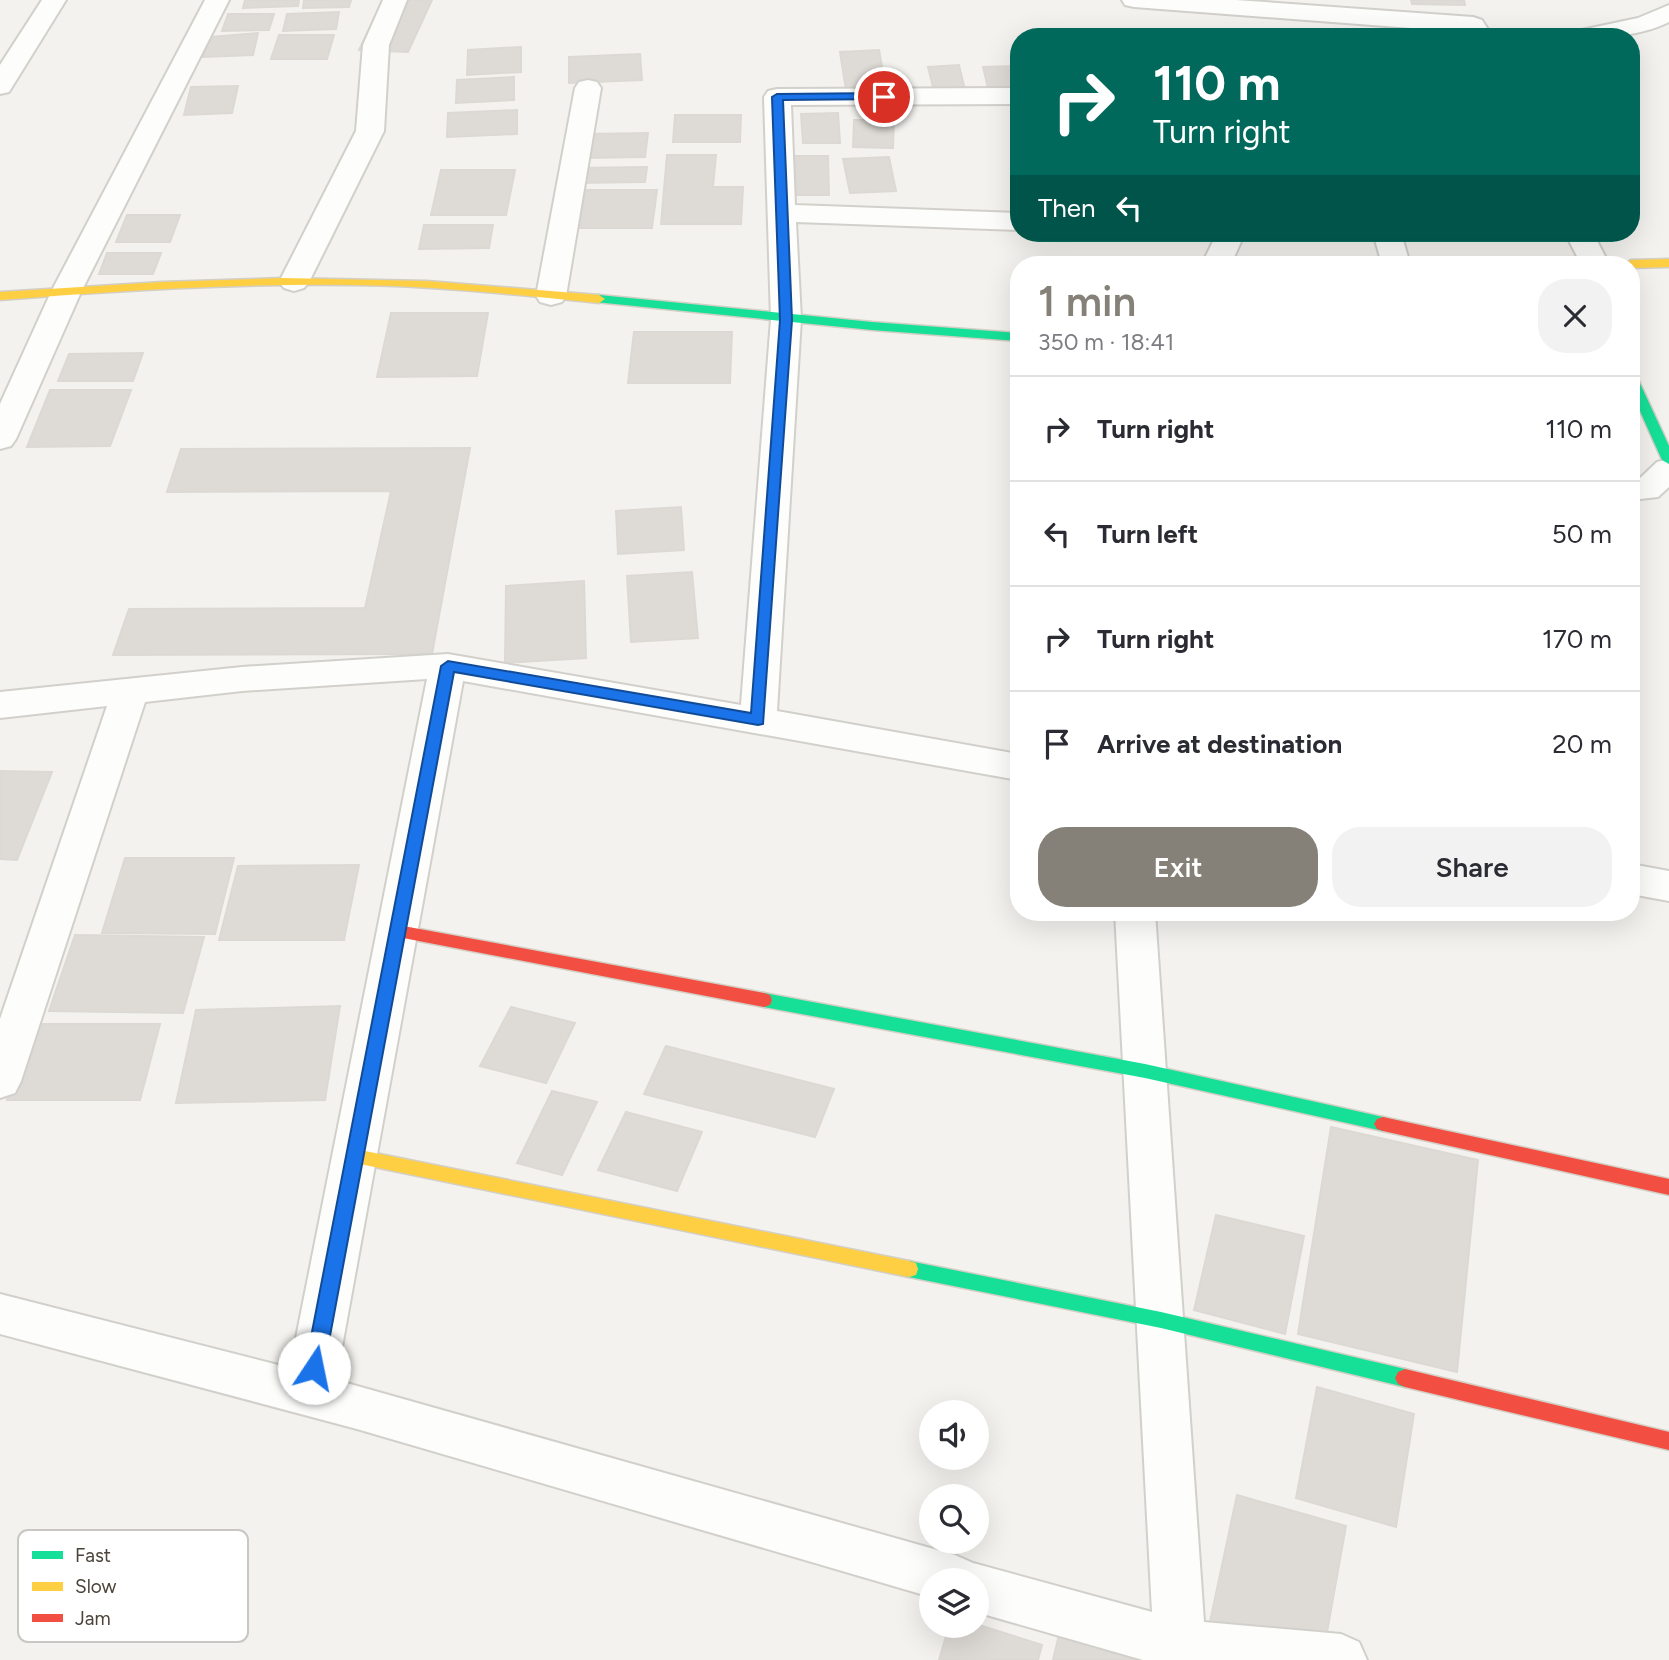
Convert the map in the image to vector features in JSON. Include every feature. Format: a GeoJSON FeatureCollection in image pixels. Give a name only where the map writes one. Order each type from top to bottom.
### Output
{"type":"FeatureCollection","features":[{"type":"Feature","properties":{"kind":"street"},"geometry":{"type":"LineString","coordinates":[[0,86],[54,0]]}},
{"type":"Feature","properties":{"kind":"street"},"geometry":{"type":"LineString","coordinates":[[0,439],[66,292],[217,0]]}},
{"type":"Feature","properties":{"kind":"street"},"geometry":{"type":"LineString","coordinates":[[294,282],[370,131],[376,45],[396,0]]}},
{"type":"Feature","properties":{"kind":"street"},"geometry":{"type":"LineString","coordinates":[[1134,0],[1474,25],[1476,28]]}},
{"type":"Feature","properties":{"kind":"street"},"geometry":{"type":"LineString","coordinates":[[1625,28],[1645,24],[1669,13]]}},
{"type":"Feature","properties":{"kind":"street"},"geometry":{"type":"LineString","coordinates":[[551,296],[588,88]]}},
{"type":"Feature","properties":{"kind":"street"},"geometry":{"type":"LineString","coordinates":[[758,720],[786,320],[777,97],[1010,96]]}},
{"type":"Feature","properties":{"kind":"street"},"geometry":{"type":"LineString","coordinates":[[782,214],[1010,222]]}},
{"type":"Feature","properties":{"kind":"street"},"geometry":{"type":"LineString","coordinates":[[1640,264],[1669,263]]}},
{"type":"Feature","properties":{"kind":"street"},"geometry":{"type":"LineString","coordinates":[[0,296],[294,282],[432,284],[786,320],[1010,336]]}},
{"type":"Feature","properties":{"kind":"street"},"geometry":{"type":"LineString","coordinates":[[1640,397],[1669,460]]}},
{"type":"Feature","properties":{"kind":"street"},"geometry":{"type":"LineString","coordinates":[[1640,490],[1646,490],[1669,469]]}},
{"type":"Feature","properties":{"kind":"street"},"geometry":{"type":"LineString","coordinates":[[310,1394],[448,666]]}},
{"type":"Feature","properties":{"kind":"street"},"geometry":{"type":"LineString","coordinates":[[0,705],[242,679],[448,666],[1010,766]]}},
{"type":"Feature","properties":{"kind":"street"},"geometry":{"type":"LineString","coordinates":[[0,1081],[130,691]]}},
{"type":"Feature","properties":{"kind":"street"},"geometry":{"type":"LineString","coordinates":[[1640,881],[1669,886]]}},
{"type":"Feature","properties":{"kind":"street"},"geometry":{"type":"LineString","coordinates":[[1136,921],[1180,1646]]}},
{"type":"Feature","properties":{"kind":"street"},"geometry":{"type":"LineString","coordinates":[[398,931],[1145,1071],[1669,1186]]}},
{"type":"Feature","properties":{"kind":"street"},"geometry":{"type":"LineString","coordinates":[[355,1156],[1161,1320],[1669,1441]]}},
{"type":"Feature","properties":{"kind":"street"},"geometry":{"type":"LineString","coordinates":[[0,1314],[310,1394],[919,1570]]}},
{"type":"Feature","properties":{"kind":"street"},"geometry":{"type":"LineString","coordinates":[[989,1591],[1180,1646],[1341,1660]]}},
{"type":"Feature","properties":{"kind":"building"},"geometry":{"type":"Polygon","coordinates":[[[245,0],[299,0],[298,6],[243,8],[245,0]]]}},
{"type":"Feature","properties":{"kind":"building"},"geometry":{"type":"Polygon","coordinates":[[[304,0],[351,0],[349,7],[303,8],[304,0]]]}},
{"type":"Feature","properties":{"kind":"building"},"geometry":{"type":"Polygon","coordinates":[[[383,0],[432,0],[408,52],[359,50],[383,0]]]}},
{"type":"Feature","properties":{"kind":"building"},"geometry":{"type":"Polygon","coordinates":[[[1411,0],[1464,0],[1465,5],[1412,4],[1411,0]]]}},
{"type":"Feature","properties":{"kind":"building"},"geometry":{"type":"Polygon","coordinates":[[[339,12],[336,29],[283,31],[287,14],[339,12]]]}},
{"type":"Feature","properties":{"kind":"building"},"geometry":{"type":"Polygon","coordinates":[[[228,14],[274,14],[269,30],[222,31],[228,14]]]}},
{"type":"Feature","properties":{"kind":"building"},"geometry":{"type":"Polygon","coordinates":[[[258,33],[253,55],[203,57],[210,37],[258,33]]]}},
{"type":"Feature","properties":{"kind":"building"},"geometry":{"type":"Polygon","coordinates":[[[279,35],[334,35],[327,59],[271,59],[279,35]]]}},
{"type":"Feature","properties":{"kind":"building"},"geometry":{"type":"Polygon","coordinates":[[[521,47],[521,72],[467,75],[468,50],[521,47]]]}},
{"type":"Feature","properties":{"kind":"building"},"geometry":{"type":"Polygon","coordinates":[[[879,50],[886,89],[846,90],[840,52],[879,50]]]}},
{"type":"Feature","properties":{"kind":"building"},"geometry":{"type":"Polygon","coordinates":[[[640,54],[642,80],[569,83],[569,57],[640,54]]]}},
{"type":"Feature","properties":{"kind":"building"},"geometry":{"type":"Polygon","coordinates":[[[959,65],[965,90],[934,91],[928,67],[959,65]]]}},
{"type":"Feature","properties":{"kind":"building"},"geometry":{"type":"Polygon","coordinates":[[[1010,66],[1010,91],[989,92],[983,67],[1010,66]]]}},
{"type":"Feature","properties":{"kind":"building"},"geometry":{"type":"Polygon","coordinates":[[[514,77],[514,100],[456,103],[457,80],[514,77]]]}},
{"type":"Feature","properties":{"kind":"building"},"geometry":{"type":"Polygon","coordinates":[[[238,86],[232,113],[184,115],[191,87],[238,86]]]}},
{"type":"Feature","properties":{"kind":"building"},"geometry":{"type":"Polygon","coordinates":[[[517,110],[517,134],[447,137],[448,113],[517,110]]]}},
{"type":"Feature","properties":{"kind":"building"},"geometry":{"type":"Polygon","coordinates":[[[838,113],[840,143],[803,143],[801,114],[838,113]]]}},
{"type":"Feature","properties":{"kind":"building"},"geometry":{"type":"Polygon","coordinates":[[[675,115],[741,115],[740,142],[673,142],[675,115]]]}},
{"type":"Feature","properties":{"kind":"building"},"geometry":{"type":"Polygon","coordinates":[[[854,120],[894,120],[893,148],[853,147],[854,120]]]}},
{"type":"Feature","properties":{"kind":"building"},"geometry":{"type":"Polygon","coordinates":[[[648,133],[645,157],[585,158],[588,134],[648,133]]]}},
{"type":"Feature","properties":{"kind":"building"},"geometry":{"type":"Polygon","coordinates":[[[667,155],[716,155],[713,187],[743,187],[741,224],[661,224],[667,155]]]}},
{"type":"Feature","properties":{"kind":"building"},"geometry":{"type":"Polygon","coordinates":[[[789,156],[828,156],[829,195],[790,195],[789,156]]]}},
{"type":"Feature","properties":{"kind":"building"},"geometry":{"type":"Polygon","coordinates":[[[889,157],[896,191],[850,193],[843,159],[889,157]]]}},
{"type":"Feature","properties":{"kind":"building"},"geometry":{"type":"Polygon","coordinates":[[[647,167],[645,182],[574,183],[576,168],[647,167]]]}},
{"type":"Feature","properties":{"kind":"building"},"geometry":{"type":"Polygon","coordinates":[[[441,170],[515,170],[506,215],[431,215],[441,170]]]}},
{"type":"Feature","properties":{"kind":"building"},"geometry":{"type":"Polygon","coordinates":[[[579,190],[657,190],[652,228],[574,228],[579,190]]]}},
{"type":"Feature","properties":{"kind":"building"},"geometry":{"type":"Polygon","coordinates":[[[127,215],[180,215],[170,242],[116,242],[127,215]]]}},
{"type":"Feature","properties":{"kind":"building"},"geometry":{"type":"Polygon","coordinates":[[[424,225],[493,225],[489,248],[419,249],[424,225]]]}},
{"type":"Feature","properties":{"kind":"building"},"geometry":{"type":"Polygon","coordinates":[[[107,253],[161,253],[153,274],[99,274],[107,253]]]}},
{"type":"Feature","properties":{"kind":"building"},"geometry":{"type":"Polygon","coordinates":[[[391,313],[488,313],[477,376],[377,377],[391,313]]]}},
{"type":"Feature","properties":{"kind":"building"},"geometry":{"type":"Polygon","coordinates":[[[634,332],[732,332],[730,383],[628,383],[634,332]]]}},
{"type":"Feature","properties":{"kind":"building"},"geometry":{"type":"Polygon","coordinates":[[[143,353],[133,381],[58,381],[69,354],[143,353]]]}},
{"type":"Feature","properties":{"kind":"building"},"geometry":{"type":"Polygon","coordinates":[[[50,390],[131,390],[110,446],[27,447],[50,390]]]}},
{"type":"Feature","properties":{"kind":"building"},"geometry":{"type":"Polygon","coordinates":[[[470,448],[432,654],[113,655],[129,609],[365,608],[391,491],[167,492],[181,449],[470,448]]]}},
{"type":"Feature","properties":{"kind":"building"},"geometry":{"type":"Polygon","coordinates":[[[681,507],[684,550],[618,554],[616,511],[681,507]]]}},
{"type":"Feature","properties":{"kind":"building"},"geometry":{"type":"Polygon","coordinates":[[[692,572],[698,638],[631,642],[627,576],[692,572]]]}},
{"type":"Feature","properties":{"kind":"building"},"geometry":{"type":"Polygon","coordinates":[[[584,581],[586,658],[505,663],[506,586],[584,581]]]}},
{"type":"Feature","properties":{"kind":"building"},"geometry":{"type":"Polygon","coordinates":[[[0,771],[52,772],[17,860],[0,859],[0,771]]]}},
{"type":"Feature","properties":{"kind":"building"},"geometry":{"type":"Polygon","coordinates":[[[125,858],[234,858],[215,934],[102,933],[125,858]]]}},
{"type":"Feature","properties":{"kind":"building"},"geometry":{"type":"Polygon","coordinates":[[[359,865],[344,940],[219,940],[238,866],[359,865]]]}},
{"type":"Feature","properties":{"kind":"building"},"geometry":{"type":"Polygon","coordinates":[[[75,935],[204,937],[183,1013],[49,1011],[75,935]]]}},
{"type":"Feature","properties":{"kind":"building"},"geometry":{"type":"Polygon","coordinates":[[[340,1006],[325,1100],[176,1103],[196,1010],[340,1006]]]}},
{"type":"Feature","properties":{"kind":"building"},"geometry":{"type":"Polygon","coordinates":[[[511,1007],[575,1023],[546,1083],[480,1066],[511,1007]]]}},
{"type":"Feature","properties":{"kind":"building"},"geometry":{"type":"Polygon","coordinates":[[[31,1024],[160,1024],[140,1100],[7,1100],[31,1024]]]}},
{"type":"Feature","properties":{"kind":"building"},"geometry":{"type":"Polygon","coordinates":[[[666,1046],[834,1089],[815,1137],[644,1094],[666,1046]]]}},
{"type":"Feature","properties":{"kind":"building"},"geometry":{"type":"Polygon","coordinates":[[[552,1091],[597,1102],[562,1175],[517,1163],[552,1091]]]}},
{"type":"Feature","properties":{"kind":"building"},"geometry":{"type":"Polygon","coordinates":[[[626,1112],[702,1132],[677,1191],[598,1170],[626,1112]]]}},
{"type":"Feature","properties":{"kind":"building"},"geometry":{"type":"Polygon","coordinates":[[[1331,1127],[1478,1160],[1457,1372],[1298,1334],[1331,1127]]]}},
{"type":"Feature","properties":{"kind":"building"},"geometry":{"type":"Polygon","coordinates":[[[1216,1215],[1304,1236],[1285,1334],[1194,1310],[1216,1215]]]}},
{"type":"Feature","properties":{"kind":"building"},"geometry":{"type":"Polygon","coordinates":[[[1317,1387],[1414,1414],[1396,1527],[1296,1498],[1317,1387]]]}},
{"type":"Feature","properties":{"kind":"building"},"geometry":{"type":"Polygon","coordinates":[[[1237,1495],[1346,1526],[1322,1660],[1254,1660],[1205,1645],[1237,1495]]]}},
{"type":"Feature","properties":{"kind":"building"},"geometry":{"type":"Polygon","coordinates":[[[1061,1626],[1170,1660],[1053,1660],[1061,1626]]]}},
{"type":"Feature","properties":{"kind":"building"},"geometry":{"type":"Polygon","coordinates":[[[989,1628],[1042,1645],[1038,1660],[939,1660],[945,1638],[989,1638],[989,1628]]]}},
{"type":"Feature","properties":{"kind":"traffic: fast"},"geometry":{"type":"LineString","coordinates":[[599,299],[872,326],[1010,336]]}},
{"type":"Feature","properties":{"kind":"traffic: fast"},"geometry":{"type":"LineString","coordinates":[[1640,397],[1669,460]]}},
{"type":"Feature","properties":{"kind":"traffic: fast"},"geometry":{"type":"LineString","coordinates":[[764,1000],[1145,1071],[1383,1124]]}},
{"type":"Feature","properties":{"kind":"traffic: fast"},"geometry":{"type":"LineString","coordinates":[[909,1269],[1161,1320],[1405,1378]]}},
{"type":"Feature","properties":{"kind":"traffic: slow"},"geometry":{"type":"LineString","coordinates":[[1640,264],[1669,263]]}},
{"type":"Feature","properties":{"kind":"traffic: slow"},"geometry":{"type":"LineString","coordinates":[[0,296],[243,282],[358,281],[496,289],[599,299]]}},
{"type":"Feature","properties":{"kind":"traffic: slow"},"geometry":{"type":"LineString","coordinates":[[355,1156],[909,1269]]}},
{"type":"Feature","properties":{"kind":"traffic: jam"},"geometry":{"type":"LineString","coordinates":[[398,931],[764,1000]]}},
{"type":"Feature","properties":{"kind":"traffic: jam"},"geometry":{"type":"LineString","coordinates":[[1383,1124],[1669,1187]]}},
{"type":"Feature","properties":{"kind":"traffic: jam"},"geometry":{"type":"LineString","coordinates":[[1405,1378],[1669,1441]]}},
{"type":"Feature","properties":{"kind":"route"},"geometry":{"type":"LineString","coordinates":[[314,1368],[448,666],[758,720],[786,320],[777,97],[884,97]]}}]}
